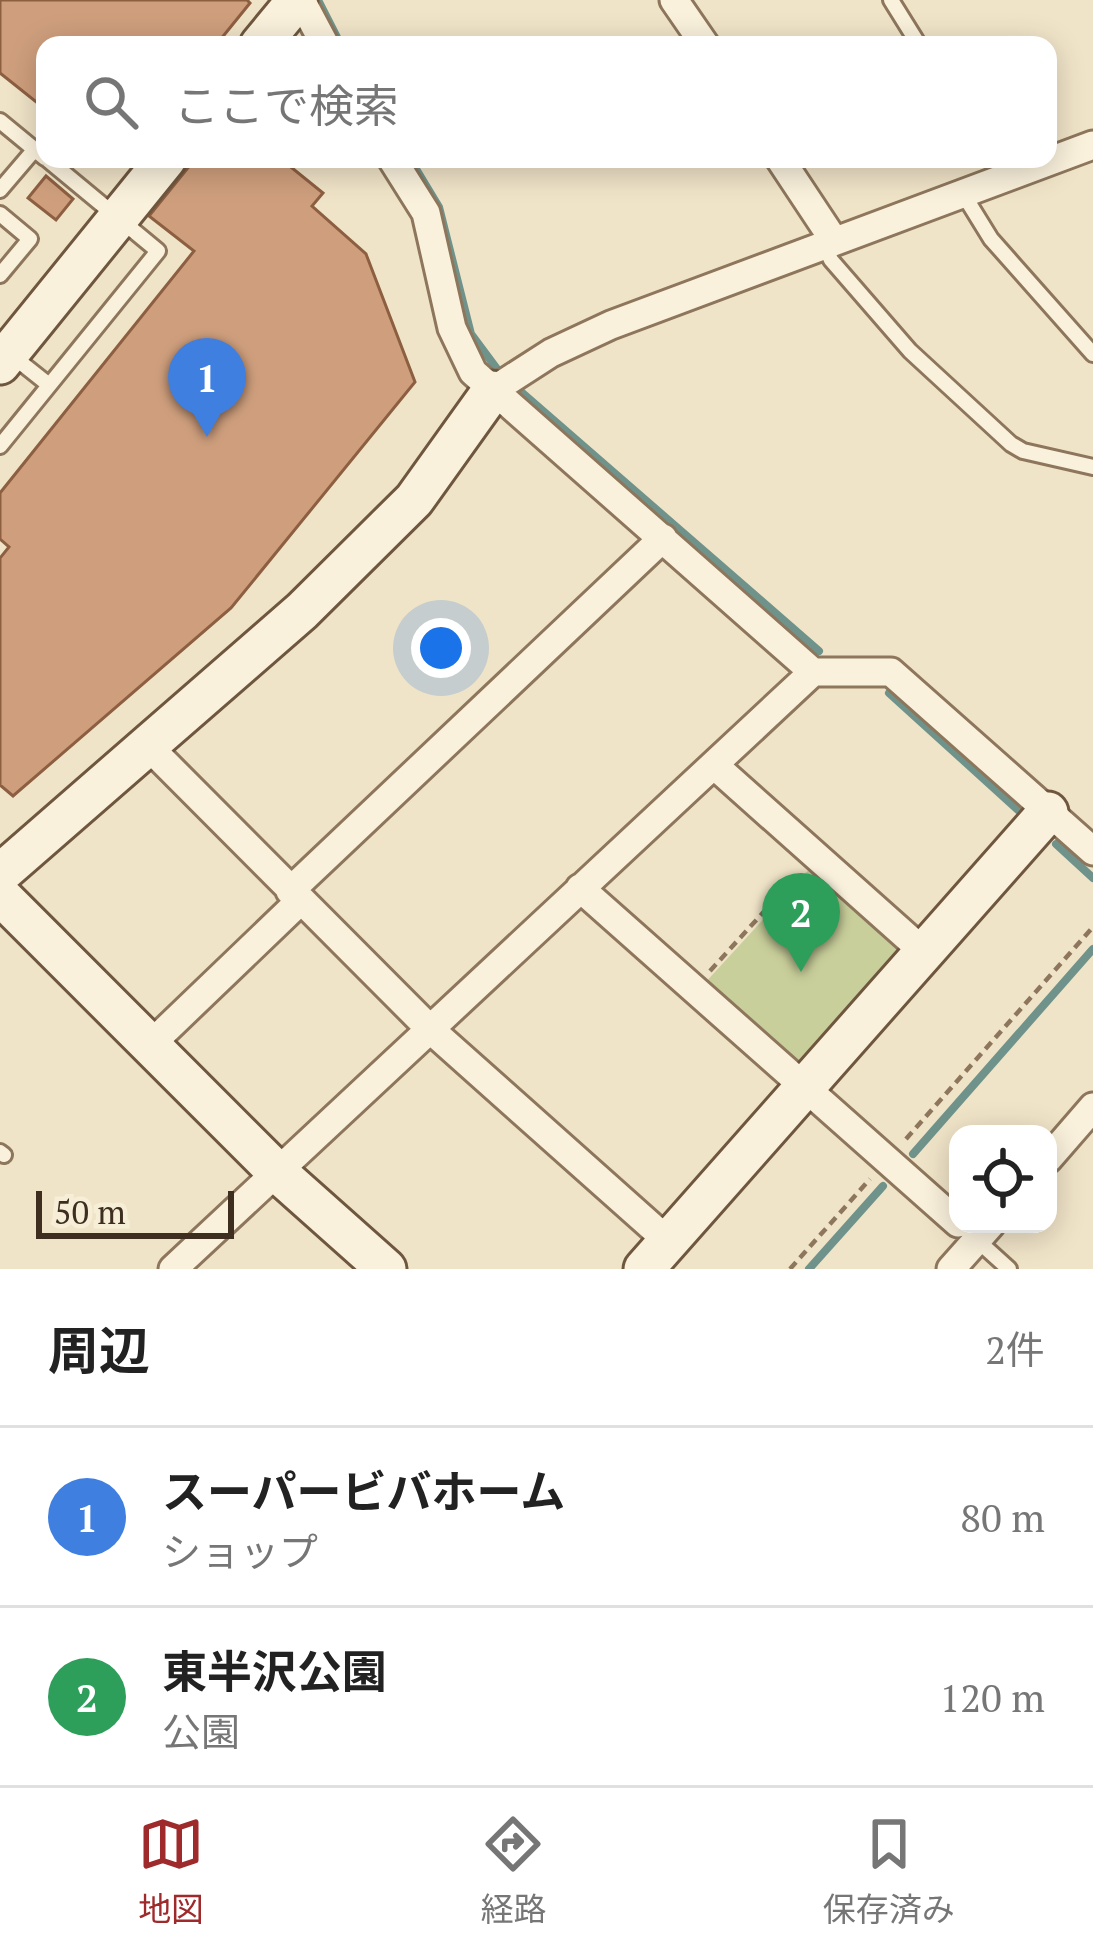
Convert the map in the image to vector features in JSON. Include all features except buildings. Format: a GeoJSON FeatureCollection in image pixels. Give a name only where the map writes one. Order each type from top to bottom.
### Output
{"type":"FeatureCollection","features":[{"type":"Feature","properties":{"kind":"street"},"geometry":{"type":"LineString","coordinates":[[268,36],[299,0],[320,36]]}},
{"type":"Feature","properties":{"kind":"street"},"geometry":{"type":"LineString","coordinates":[[686,3],[701,36]]}},
{"type":"Feature","properties":{"kind":"street"},"geometry":{"type":"LineString","coordinates":[[1057,154],[1093,145]]}},
{"type":"Feature","properties":{"kind":"street"},"geometry":{"type":"LineString","coordinates":[[3,355],[159,168]]}},
{"type":"Feature","properties":{"kind":"street"},"geometry":{"type":"LineString","coordinates":[[398,168],[426,213],[452,328],[473,372],[492,391],[814,672],[891,672],[1093,851]]}},
{"type":"Feature","properties":{"kind":"street"},"geometry":{"type":"LineString","coordinates":[[785,168],[829,241]]}},
{"type":"Feature","properties":{"kind":"street"},"geometry":{"type":"LineString","coordinates":[[0,874],[302,611],[415,500],[492,391],[551,353],[611,325],[962,192],[998,168]]}},
{"type":"Feature","properties":{"kind":"street"},"geometry":{"type":"LineString","coordinates":[[148,1046],[663,538]]}},
{"type":"Feature","properties":{"kind":"street"},"geometry":{"type":"LineString","coordinates":[[173,1269],[814,672]]}},
{"type":"Feature","properties":{"kind":"street"},"geometry":{"type":"LineString","coordinates":[[146,745],[656,1255],[1048,812]]}},
{"type":"Feature","properties":{"kind":"street"},"geometry":{"type":"LineString","coordinates":[[714,765],[925,953]]}},
{"type":"Feature","properties":{"kind":"street"},"geometry":{"type":"LineString","coordinates":[[580,888],[949,1210]]}},
{"type":"Feature","properties":{"kind":"street"},"geometry":{"type":"LineString","coordinates":[[0,895],[277,1172],[386,1269]]}},
{"type":"Feature","properties":{"kind":"street"},"geometry":{"type":"LineString","coordinates":[[1057,1149],[1093,1107]]}},
{"type":"Feature","properties":{"kind":"street"},"geometry":{"type":"LineString","coordinates":[[951,1269],[969,1233]]}},
{"type":"Feature","properties":{"kind":"lane"},"geometry":{"type":"LineString","coordinates":[[892,0],[914,36]]}},
{"type":"Feature","properties":{"kind":"lane"},"geometry":{"type":"LineString","coordinates":[[0,121],[36,150]]}},
{"type":"Feature","properties":{"kind":"lane"},"geometry":{"type":"LineString","coordinates":[[0,190],[36,160]]}},
{"type":"Feature","properties":{"kind":"lane"},"geometry":{"type":"LineString","coordinates":[[0,446],[158,251],[58,168]]}},
{"type":"Feature","properties":{"kind":"lane"},"geometry":{"type":"LineString","coordinates":[[962,192],[991,239],[1093,354]]}},
{"type":"Feature","properties":{"kind":"lane"},"geometry":{"type":"LineString","coordinates":[[0,214],[30,239],[0,274]]}},
{"type":"Feature","properties":{"kind":"lane"},"geometry":{"type":"LineString","coordinates":[[829,241],[831,260],[910,351],[1011,444],[1093,467]]}},
{"type":"Feature","properties":{"kind":"lane"},"geometry":{"type":"LineString","coordinates":[[3,355],[49,385]]}},
{"type":"Feature","properties":{"kind":"lane"},"geometry":{"type":"LineString","coordinates":[[976,1233],[1009,1269]]}},
{"type":"Feature","properties":{"kind":"path"},"geometry":{"type":"LineString","coordinates":[[694,989],[816,854]]}},
{"type":"Feature","properties":{"kind":"path"},"geometry":{"type":"LineString","coordinates":[[790,1269],[1093,927]]}},
{"type":"Feature","properties":{"kind":"green space"},"geometry":{"type":"Polygon","coordinates":[[[812,866],[902,946],[899,960],[807,1062],[792,1063],[703,985],[812,866]]]}},
{"type":"Feature","properties":{"kind":"waterway"},"geometry":{"type":"LineString","coordinates":[[318,0],[336,36]]}},
{"type":"Feature","properties":{"kind":"waterway"},"geometry":{"type":"LineString","coordinates":[[415,168],[439,207],[471,334],[497,369]]}},
{"type":"Feature","properties":{"kind":"waterway"},"geometry":{"type":"LineString","coordinates":[[519,390],[819,651]]}},
{"type":"Feature","properties":{"kind":"waterway"},"geometry":{"type":"LineString","coordinates":[[889,693],[1018,810]]}},
{"type":"Feature","properties":{"kind":"waterway"},"geometry":{"type":"LineString","coordinates":[[1056,844],[1093,878]]}},
{"type":"Feature","properties":{"kind":"waterway"},"geometry":{"type":"LineString","coordinates":[[913,1154],[1093,949]]}},
{"type":"Feature","properties":{"kind":"waterway"},"geometry":{"type":"LineString","coordinates":[[809,1269],[883,1186]]}},
{"type":"Feature","properties":{"kind":"place","name":"スーパービバホーム"},"geometry":{"type":"Point","coordinates":[207,437]}},
{"type":"Feature","properties":{"kind":"place","name":"東半沢公園"},"geometry":{"type":"Point","coordinates":[801,972]}}]}
